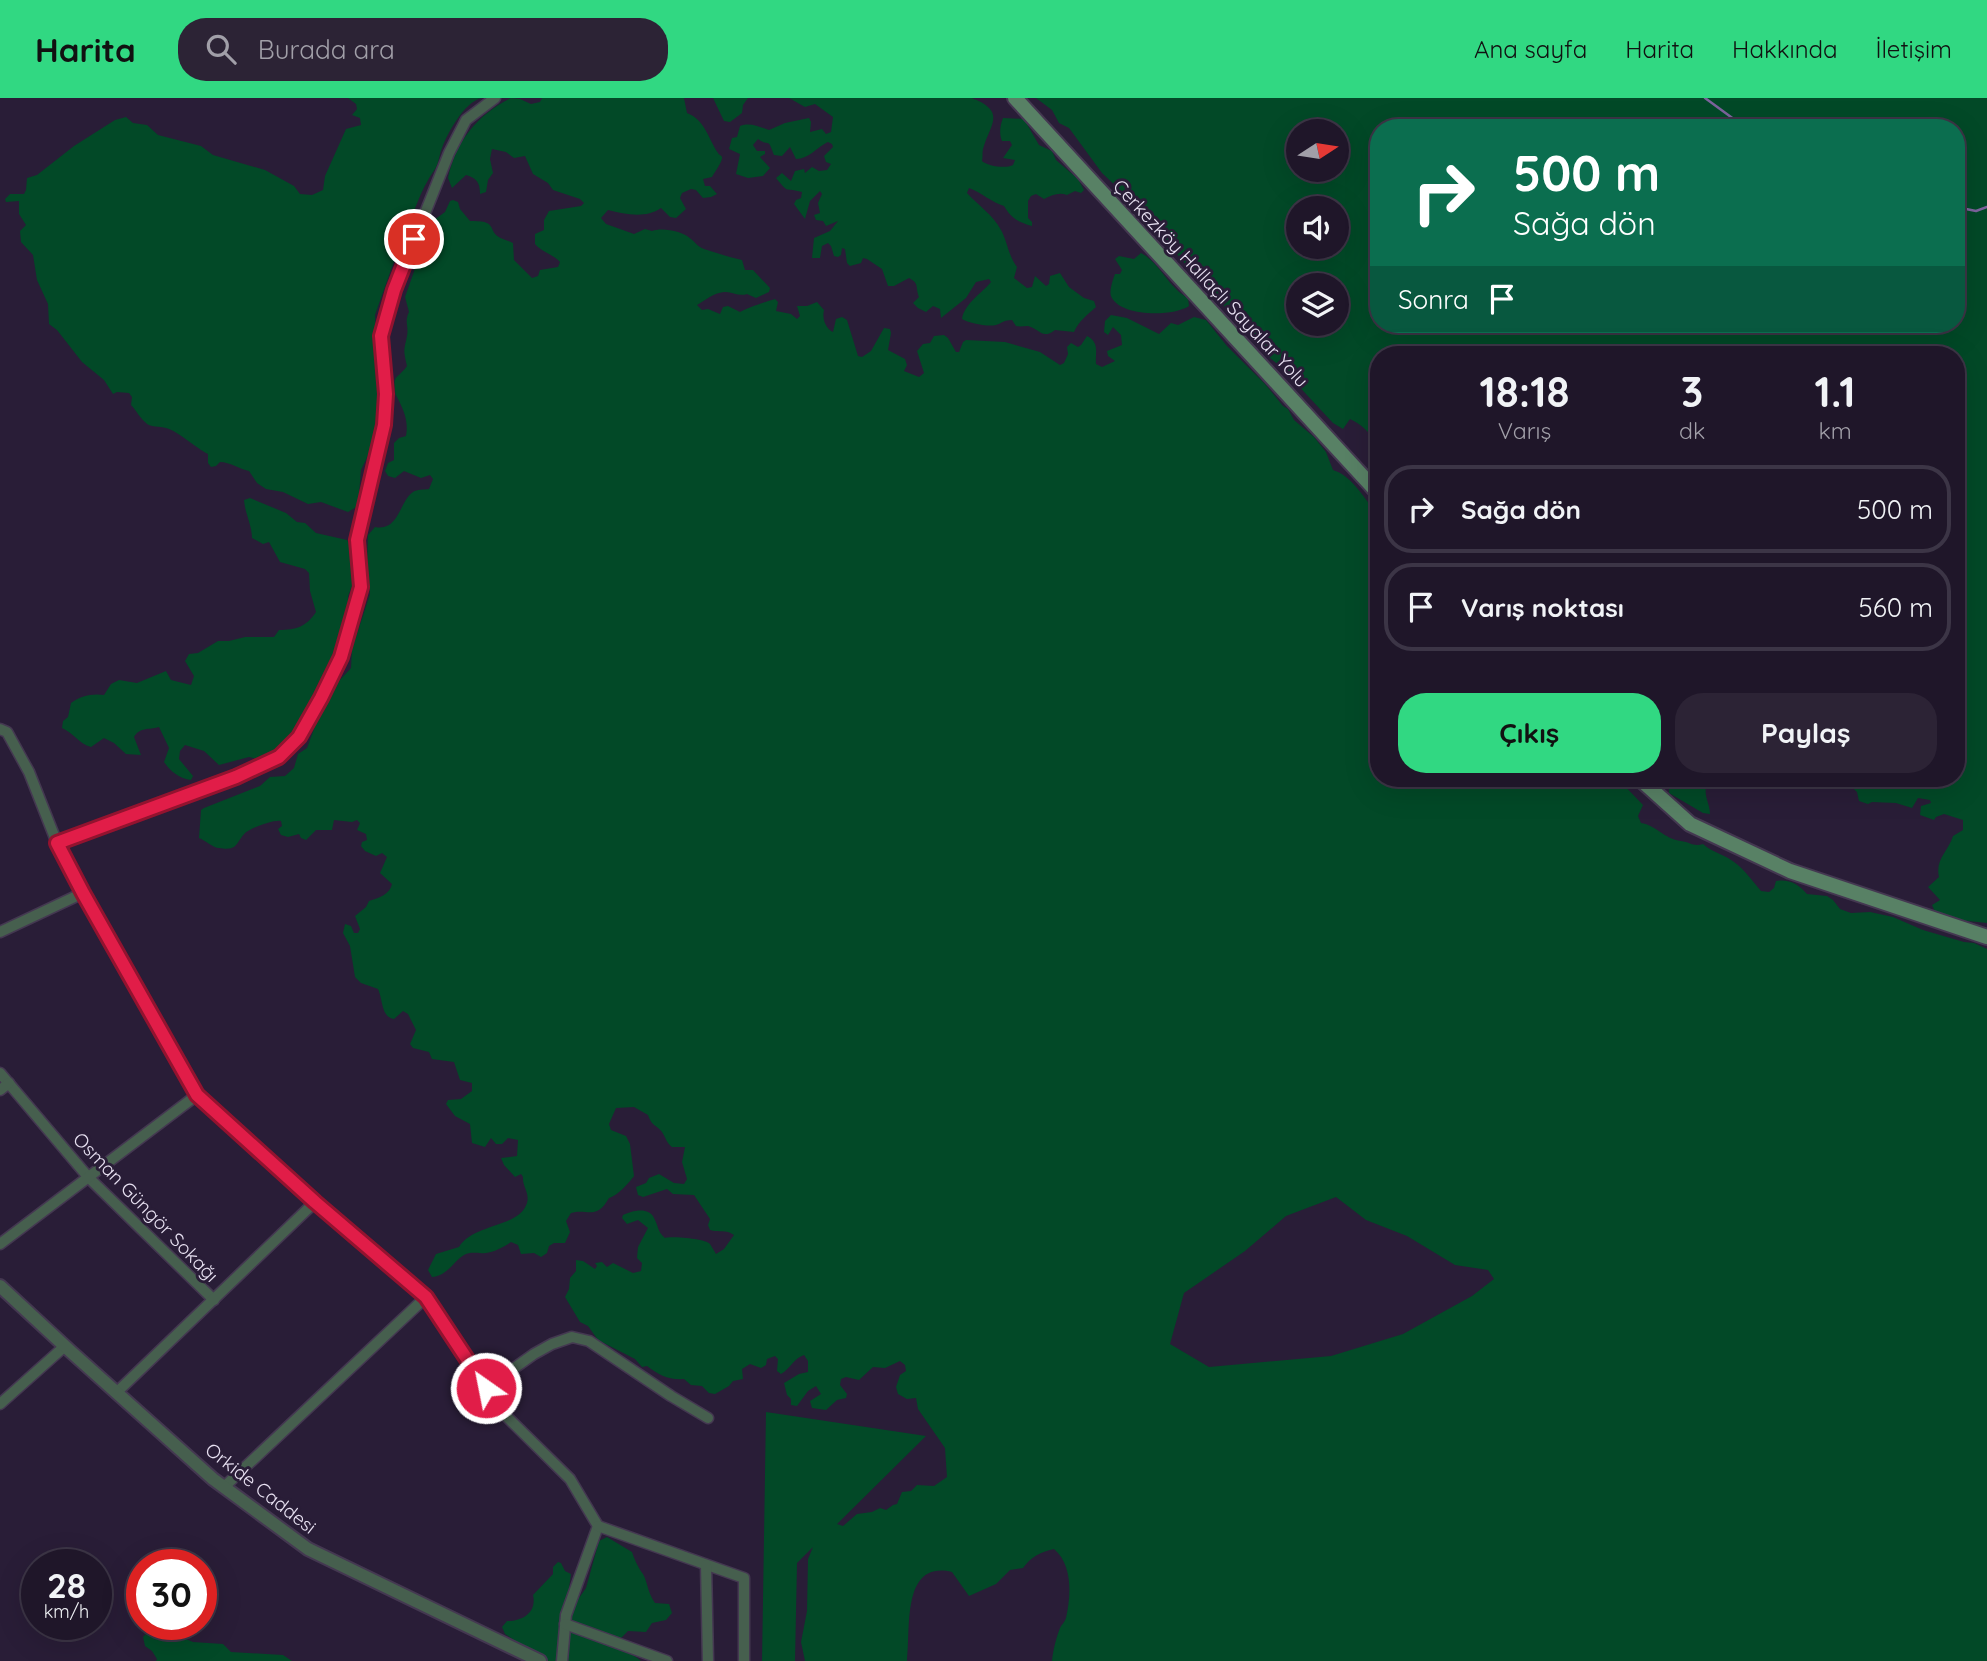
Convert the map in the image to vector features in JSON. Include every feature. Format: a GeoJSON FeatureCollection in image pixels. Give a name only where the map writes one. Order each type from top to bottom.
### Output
{"type":"FeatureCollection","features":[{"type":"Feature","properties":{"kind":"main road","name":"Çerkezköy Hallaçlı Sayalar Yolu"},"geometry":{"type":"LineString","coordinates":[[1015,98],[1370,484]]}},
{"type":"Feature","properties":{"kind":"main road"},"geometry":{"type":"LineString","coordinates":[[1649,787],[1690,824],[1790,871],[1987,937]]}},
{"type":"Feature","properties":{"kind":"street"},"geometry":{"type":"LineString","coordinates":[[57,843],[236,777],[279,757],[299,737],[341,657],[361,587],[357,540],[384,425],[386,394],[381,336],[394,290],[449,153],[466,120],[495,98]]}},
{"type":"Feature","properties":{"kind":"street"},"geometry":{"type":"LineString","coordinates":[[4,731],[29,772],[57,843],[83,893],[197,1095],[315,1202],[426,1297],[501,1411],[570,1479],[598,1525],[744,1578],[744,1661]]}},
{"type":"Feature","properties":{"kind":"street"},"geometry":{"type":"LineString","coordinates":[[0,932],[83,893]]}},
{"type":"Feature","properties":{"kind":"street","name":"Osman Güngör Sokağı"},"geometry":{"type":"LineString","coordinates":[[0,1073],[89,1178],[214,1300]]}},
{"type":"Feature","properties":{"kind":"street"},"geometry":{"type":"LineString","coordinates":[[0,1090],[9,1083]]}},
{"type":"Feature","properties":{"kind":"street"},"geometry":{"type":"LineString","coordinates":[[0,1244],[197,1095]]}},
{"type":"Feature","properties":{"kind":"street"},"geometry":{"type":"LineString","coordinates":[[116,1393],[315,1202]]}},
{"type":"Feature","properties":{"kind":"street","name":"Orkide Caddesi"},"geometry":{"type":"LineString","coordinates":[[0,1286],[116,1393],[224,1487],[308,1549],[540,1661]]}},
{"type":"Feature","properties":{"kind":"street"},"geometry":{"type":"LineString","coordinates":[[224,1487],[426,1297]]}},
{"type":"Feature","properties":{"kind":"street"},"geometry":{"type":"LineString","coordinates":[[486,1388],[534,1354],[572,1337],[589,1341],[708,1418]]}},
{"type":"Feature","properties":{"kind":"street"},"geometry":{"type":"LineString","coordinates":[[0,1404],[65,1346]]}},
{"type":"Feature","properties":{"kind":"street"},"geometry":{"type":"LineString","coordinates":[[562,1661],[566,1615],[598,1525]]}},
{"type":"Feature","properties":{"kind":"street"},"geometry":{"type":"LineString","coordinates":[[706,1564],[708,1661]]}},
{"type":"Feature","properties":{"kind":"street"},"geometry":{"type":"LineString","coordinates":[[565,1624],[667,1661]]}},
{"type":"Feature","properties":{"kind":"green space"},"geometry":{"type":"Polygon","coordinates":[[[348,98],[481,98],[463,112],[448,134],[436,167],[416,205],[375,315],[379,416],[374,443],[361,470],[358,506],[348,512],[321,502],[308,504],[283,492],[266,489],[257,483],[249,471],[227,463],[220,462],[211,467],[208,454],[171,430],[147,424],[131,405],[132,397],[129,393],[113,394],[104,380],[82,362],[57,330],[49,324],[48,304],[37,280],[33,255],[21,242],[20,231],[26,225],[19,214],[19,201],[6,202],[5,199],[10,194],[24,194],[27,178],[37,175],[74,146],[115,120],[126,117],[133,123],[147,125],[158,135],[201,146],[213,155],[265,170],[294,186],[300,194],[312,195],[323,190],[325,176],[346,129],[361,125],[360,118],[352,115],[357,109],[356,104],[348,98]]]}},
{"type":"Feature","properties":{"kind":"green space"},"geometry":{"type":"Polygon","coordinates":[[[511,98],[531,104],[540,102],[542,98],[684,98],[687,113],[702,125],[722,157],[712,177],[703,179],[705,186],[710,186],[717,194],[703,198],[696,190],[682,193],[680,198],[686,209],[676,218],[670,217],[661,208],[642,215],[608,210],[601,218],[606,224],[634,234],[645,229],[678,232],[702,248],[742,260],[745,270],[753,270],[770,288],[769,292],[756,298],[727,292],[716,294],[697,305],[702,310],[708,309],[720,314],[723,307],[728,306],[740,312],[775,299],[778,302],[776,311],[791,314],[797,319],[800,316],[797,306],[817,302],[824,310],[826,325],[833,332],[836,319],[842,317],[847,320],[858,356],[862,357],[871,351],[884,328],[890,329],[888,350],[905,359],[907,365],[904,371],[919,377],[924,373],[917,351],[923,344],[930,343],[934,336],[944,335],[956,352],[959,352],[966,340],[1005,342],[1040,352],[1060,365],[1068,354],[1067,347],[1071,343],[1078,347],[1087,336],[1095,345],[1096,364],[1102,367],[1115,361],[1108,356],[1107,351],[1122,345],[1121,335],[1113,327],[1108,335],[1104,332],[1105,321],[1111,315],[1127,318],[1159,334],[1171,323],[1178,325],[1194,317],[1206,320],[1227,346],[1288,409],[1294,420],[1314,437],[1326,452],[1333,470],[1353,483],[1370,505],[1370,787],[1626,787],[1643,805],[1638,816],[1641,823],[1675,840],[1694,845],[1703,844],[1728,858],[1742,869],[1761,891],[1769,892],[1776,881],[1790,882],[1807,894],[1827,896],[1840,909],[1851,913],[1870,912],[1893,917],[1923,930],[1987,949],[1987,1661],[1052,1661],[1069,1600],[1065,1563],[1054,1549],[1036,1555],[1023,1568],[1010,1570],[996,1584],[969,1596],[952,1572],[936,1571],[924,1576],[916,1586],[912,1600],[907,1661],[805,1661],[801,1642],[807,1611],[808,1559],[813,1547],[797,1563],[795,1661],[762,1661],[766,1412],[926,1436],[837,1524],[843,1526],[857,1514],[880,1508],[886,1510],[897,1504],[902,1492],[911,1491],[917,1485],[934,1486],[947,1477],[945,1448],[918,1409],[916,1398],[907,1399],[898,1394],[896,1387],[900,1375],[906,1371],[905,1365],[900,1361],[885,1368],[873,1367],[859,1380],[846,1377],[841,1379],[840,1385],[847,1394],[846,1398],[837,1400],[826,1410],[812,1408],[810,1401],[821,1394],[816,1386],[808,1391],[797,1406],[791,1405],[791,1399],[787,1395],[784,1383],[808,1372],[808,1361],[804,1355],[781,1374],[777,1371],[778,1359],[775,1356],[767,1359],[766,1365],[761,1368],[750,1364],[742,1369],[743,1379],[733,1381],[715,1394],[709,1393],[702,1386],[691,1385],[684,1379],[668,1378],[647,1366],[642,1367],[635,1359],[598,1340],[588,1326],[580,1322],[565,1297],[570,1278],[576,1271],[576,1260],[595,1269],[595,1263],[602,1262],[607,1267],[613,1263],[633,1273],[641,1271],[642,1263],[637,1258],[638,1247],[648,1228],[638,1220],[627,1224],[622,1218],[623,1215],[635,1211],[648,1212],[652,1214],[665,1238],[707,1242],[716,1254],[724,1249],[734,1235],[710,1230],[710,1219],[694,1195],[673,1194],[667,1189],[643,1197],[638,1195],[636,1187],[659,1174],[674,1183],[684,1184],[687,1179],[682,1162],[685,1147],[672,1147],[648,1115],[634,1107],[616,1108],[609,1124],[611,1130],[626,1136],[630,1144],[634,1176],[595,1212],[571,1213],[566,1221],[570,1232],[565,1243],[554,1243],[541,1257],[534,1253],[521,1254],[518,1245],[511,1242],[492,1252],[464,1255],[446,1271],[432,1277],[428,1270],[436,1254],[459,1247],[475,1234],[515,1217],[527,1203],[527,1196],[521,1174],[515,1177],[501,1158],[517,1156],[518,1140],[508,1138],[502,1144],[496,1144],[491,1138],[485,1147],[472,1143],[470,1124],[455,1116],[446,1104],[448,1100],[461,1099],[472,1091],[472,1083],[460,1080],[454,1062],[432,1059],[429,1052],[413,1048],[410,1044],[416,1030],[408,1014],[403,1011],[394,1019],[390,1018],[385,1012],[378,989],[361,983],[355,977],[350,946],[343,933],[345,924],[351,926],[354,933],[358,933],[360,929],[355,916],[369,901],[384,895],[391,887],[392,884],[380,873],[387,857],[382,853],[376,856],[365,851],[361,846],[362,842],[367,840],[366,834],[357,830],[360,823],[357,820],[334,820],[332,830],[316,830],[306,840],[299,834],[288,837],[281,835],[278,829],[282,826],[281,821],[263,824],[248,831],[230,848],[217,848],[199,838],[201,810],[260,786],[270,777],[285,776],[294,768],[298,754],[307,748],[318,718],[338,682],[351,668],[352,649],[370,594],[368,535],[375,527],[389,525],[409,496],[416,490],[429,489],[433,479],[430,475],[421,478],[404,471],[395,478],[388,476],[385,471],[388,463],[394,460],[394,443],[406,436],[407,430],[394,384],[407,366],[404,350],[409,312],[405,297],[417,263],[418,241],[427,233],[430,223],[445,212],[453,200],[458,202],[470,221],[486,222],[498,236],[513,243],[514,260],[532,278],[538,276],[540,270],[558,267],[560,262],[535,244],[535,234],[544,230],[544,220],[549,211],[581,206],[584,203],[580,199],[553,190],[548,183],[533,174],[525,156],[514,158],[506,152],[492,149],[490,159],[493,173],[488,180],[486,192],[480,194],[475,179],[466,175],[452,188],[448,178],[456,152],[470,130],[488,112],[511,98]],[[1336,1197],[1286,1216],[1245,1251],[1184,1293],[1170,1344],[1209,1367],[1331,1356],[1403,1334],[1472,1296],[1494,1279],[1488,1270],[1455,1265],[1407,1236],[1366,1220],[1336,1197]]]}},
{"type":"Feature","properties":{"kind":"green space"},"geometry":{"type":"Polygon","coordinates":[[[713,98],[748,98],[742,113],[730,122],[724,121],[713,98]]]}},
{"type":"Feature","properties":{"kind":"green space"},"geometry":{"type":"Polygon","coordinates":[[[789,98],[972,98],[983,103],[993,114],[982,161],[1001,167],[1013,165],[1015,160],[1003,158],[1012,145],[1010,141],[1002,141],[1001,138],[1003,118],[1024,119],[1039,145],[1052,151],[1056,160],[1078,179],[1084,190],[1081,193],[1075,191],[1067,195],[1056,194],[1044,199],[1036,194],[1031,196],[1028,201],[1028,218],[1032,226],[1015,219],[1004,206],[974,190],[969,188],[967,193],[1001,230],[1017,267],[1014,278],[1027,288],[1032,287],[1035,276],[1046,286],[1050,276],[1060,273],[1069,287],[1084,298],[1094,301],[1096,307],[1074,332],[1055,330],[1044,334],[1028,326],[1016,326],[1012,320],[988,325],[962,319],[970,304],[991,282],[989,279],[976,282],[966,298],[941,318],[940,309],[933,306],[926,312],[913,303],[919,297],[916,284],[909,278],[894,286],[888,286],[882,269],[863,258],[861,263],[850,266],[845,249],[842,248],[838,257],[834,256],[828,243],[822,246],[820,258],[812,258],[814,238],[830,231],[838,221],[826,226],[823,221],[816,220],[814,215],[820,213],[820,191],[810,201],[805,219],[794,204],[801,198],[802,192],[786,189],[776,178],[782,173],[791,181],[795,171],[804,169],[805,173],[812,167],[819,171],[827,170],[831,164],[826,162],[824,156],[833,147],[832,144],[828,142],[809,155],[796,159],[790,147],[782,156],[774,155],[769,144],[758,139],[753,145],[757,151],[765,151],[760,157],[770,168],[763,176],[748,178],[736,174],[740,154],[729,149],[732,138],[737,137],[740,126],[744,125],[755,125],[769,130],[785,123],[809,118],[810,132],[822,129],[826,134],[831,132],[833,117],[815,104],[805,107],[789,98]]]}},
{"type":"Feature","properties":{"kind":"green space"},"geometry":{"type":"Polygon","coordinates":[[[1036,98],[1987,98],[1987,923],[1959,920],[1935,912],[1932,905],[1940,900],[1928,887],[1939,877],[1940,860],[1953,836],[1963,830],[1963,820],[1944,814],[1934,820],[1920,815],[1921,806],[1931,803],[1930,800],[1918,798],[1912,808],[1896,803],[1868,804],[1859,801],[1857,792],[1852,787],[1965,787],[1965,346],[1370,346],[1370,435],[1350,419],[1343,429],[1333,423],[1280,366],[1265,354],[1241,323],[1198,280],[1164,238],[1139,200],[1120,190],[1102,173],[1069,128],[1059,123],[1052,110],[1036,98]]]}},
{"type":"Feature","properties":{"kind":"green space"},"geometry":{"type":"Polygon","coordinates":[[[1141,253],[1188,298],[1189,306],[1171,312],[1147,313],[1124,308],[1116,303],[1111,296],[1111,288],[1115,274],[1120,274],[1122,270],[1115,259],[1119,256],[1134,259],[1141,253]]]}},
{"type":"Feature","properties":{"kind":"green space"},"geometry":{"type":"Polygon","coordinates":[[[250,498],[286,513],[297,522],[305,523],[316,533],[347,540],[354,551],[352,558],[355,579],[348,596],[349,605],[343,626],[337,638],[338,647],[330,667],[318,684],[314,701],[303,714],[297,730],[265,761],[249,757],[219,765],[204,751],[185,745],[180,751],[179,759],[193,776],[191,780],[176,774],[164,762],[169,748],[159,727],[142,730],[134,737],[141,755],[126,754],[104,738],[91,747],[62,728],[71,703],[86,696],[104,695],[111,684],[119,680],[137,683],[166,671],[171,680],[191,685],[194,676],[185,661],[189,654],[198,653],[218,641],[274,637],[279,630],[300,627],[312,617],[316,612],[310,591],[309,573],[305,569],[280,562],[269,542],[263,544],[252,538],[244,500],[250,498]]]}},
{"type":"Feature","properties":{"kind":"green space"},"geometry":{"type":"Polygon","coordinates":[[[1706,787],[1710,814],[1703,813],[1669,793],[1669,788],[1706,787]]]}},
{"type":"Feature","properties":{"kind":"green space"},"geometry":{"type":"Polygon","coordinates":[[[607,1537],[632,1552],[655,1603],[669,1604],[672,1613],[666,1620],[652,1623],[646,1632],[628,1631],[621,1638],[619,1645],[641,1661],[522,1661],[528,1660],[528,1649],[505,1634],[502,1627],[507,1621],[523,1617],[531,1611],[533,1595],[553,1574],[553,1567],[558,1562],[571,1574],[569,1588],[574,1605],[586,1588],[599,1541],[607,1537]]]}},
{"type":"Feature","properties":{"kind":"green space"},"geometry":{"type":"Polygon","coordinates":[[[144,1640],[188,1640],[223,1644],[231,1652],[283,1655],[292,1661],[156,1661],[152,1651],[145,1646],[144,1640]]]}},
{"type":"Feature","properties":{"kind":"waterway"},"geometry":{"type":"LineString","coordinates":[[1705,98],[1734,119]]}},
{"type":"Feature","properties":{"kind":"waterway"},"geometry":{"type":"LineString","coordinates":[[1965,209],[1976,211],[1987,207]]}},
{"type":"Feature","properties":{"kind":"route"},"geometry":{"type":"LineString","coordinates":[[414,239],[394,290],[381,336],[386,394],[384,425],[357,540],[361,587],[341,657],[299,737],[279,757],[236,777],[57,843],[197,1095],[315,1202],[426,1297],[486,1388]]}}]}
